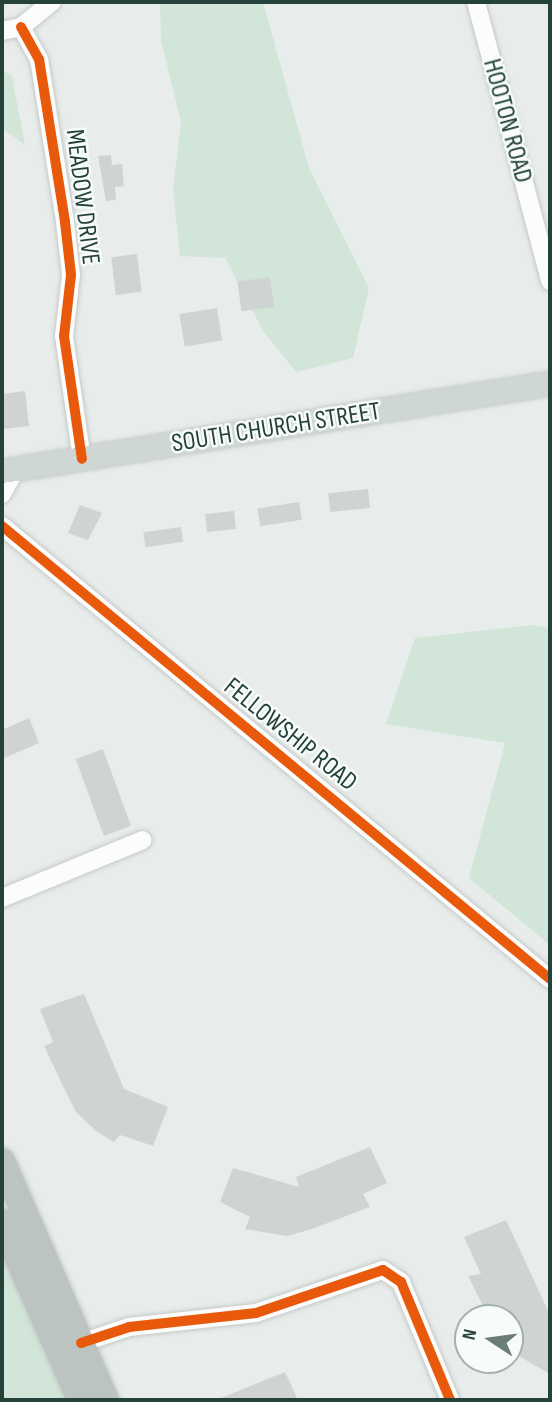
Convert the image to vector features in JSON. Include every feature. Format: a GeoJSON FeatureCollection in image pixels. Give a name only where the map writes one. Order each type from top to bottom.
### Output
{"type":"FeatureCollection","features":[{"type":"Feature","properties":{"kind":"highway"},"geometry":{"type":"LineString","coordinates":[[2,1161],[106,1400]]}},
{"type":"Feature","properties":{"kind":"highway"},"geometry":{"type":"LineString","coordinates":[[2,1222],[80,1400]]}},
{"type":"Feature","properties":{"kind":"main road","name":"SOUTH CHURCH STREET"},"geometry":{"type":"LineString","coordinates":[[9,470],[550,383]]}},
{"type":"Feature","properties":{"kind":"street"},"geometry":{"type":"LineString","coordinates":[[2,31],[22,27],[52,2]]}},
{"type":"Feature","properties":{"kind":"street","name":"HOOTON ROAD"},"geometry":{"type":"LineString","coordinates":[[476,2],[550,281]]}},
{"type":"Feature","properties":{"kind":"street","name":"MEADOW DRIVE"},"geometry":{"type":"LineString","coordinates":[[22,27],[38,60],[65,222],[71,275],[64,336],[82,459]]}},
{"type":"Feature","properties":{"kind":"street"},"geometry":{"type":"LineString","coordinates":[[2,494],[9,470]]}},
{"type":"Feature","properties":{"kind":"street"},"geometry":{"type":"LineString","coordinates":[[2,510],[7,530]]}},
{"type":"Feature","properties":{"kind":"street","name":"FELLOWSHIP ROAD"},"geometry":{"type":"LineString","coordinates":[[7,530],[550,979]]}},
{"type":"Feature","properties":{"kind":"street"},"geometry":{"type":"LineString","coordinates":[[2,898],[143,840]]}},
{"type":"Feature","properties":{"kind":"street"},"geometry":{"type":"LineString","coordinates":[[80,1343],[129,1327],[256,1313],[383,1270],[401,1282],[450,1400]]}},
{"type":"Feature","properties":{"kind":"green space"},"geometry":{"type":"Polygon","coordinates":[[[160,2],[263,2],[309,168],[369,288],[353,358],[296,372],[263,331],[225,258],[180,256],[173,189],[181,122],[161,41],[160,2]]]}},
{"type":"Feature","properties":{"kind":"green space"},"geometry":{"type":"Polygon","coordinates":[[[2,70],[12,76],[25,145],[2,128],[2,70]]]}},
{"type":"Feature","properties":{"kind":"green space"},"geometry":{"type":"Polygon","coordinates":[[[532,625],[550,628],[550,945],[469,878],[505,743],[386,724],[415,638],[532,625]]]}},
{"type":"Feature","properties":{"kind":"green space"},"geometry":{"type":"Polygon","coordinates":[[[2,1222],[80,1400],[2,1400],[2,1222]]]}},
{"type":"Feature","properties":{"kind":"building"},"geometry":{"type":"Polygon","coordinates":[[[111,155],[112,165],[122,164],[124,186],[115,187],[116,200],[106,201],[98,156],[111,155]]]}},
{"type":"Feature","properties":{"kind":"building"},"geometry":{"type":"Polygon","coordinates":[[[137,254],[142,292],[116,295],[111,257],[137,254]]]}},
{"type":"Feature","properties":{"kind":"building"},"geometry":{"type":"Polygon","coordinates":[[[270,277],[274,307],[241,311],[237,282],[270,277]]]}},
{"type":"Feature","properties":{"kind":"building"},"geometry":{"type":"Polygon","coordinates":[[[217,308],[222,341],[185,347],[179,314],[217,308]]]}},
{"type":"Feature","properties":{"kind":"building"},"geometry":{"type":"Polygon","coordinates":[[[25,391],[29,426],[2,429],[2,394],[25,391]]]}},
{"type":"Feature","properties":{"kind":"building"},"geometry":{"type":"Polygon","coordinates":[[[368,489],[370,508],[330,512],[328,493],[368,489]]]}},
{"type":"Feature","properties":{"kind":"building"},"geometry":{"type":"Polygon","coordinates":[[[299,502],[302,520],[260,526],[258,509],[299,502]]]}},
{"type":"Feature","properties":{"kind":"building"},"geometry":{"type":"Polygon","coordinates":[[[80,505],[102,513],[88,540],[68,533],[80,505]]]}},
{"type":"Feature","properties":{"kind":"building"},"geometry":{"type":"Polygon","coordinates":[[[234,511],[236,529],[207,532],[205,514],[234,511]]]}},
{"type":"Feature","properties":{"kind":"building"},"geometry":{"type":"Polygon","coordinates":[[[181,527],[183,542],[145,547],[143,532],[181,527]]]}},
{"type":"Feature","properties":{"kind":"building"},"geometry":{"type":"Polygon","coordinates":[[[29,718],[39,743],[2,759],[2,730],[29,718]]]}},
{"type":"Feature","properties":{"kind":"building"},"geometry":{"type":"Polygon","coordinates":[[[103,749],[131,826],[104,836],[76,759],[103,749]]]}},
{"type":"Feature","properties":{"kind":"building"},"geometry":{"type":"Polygon","coordinates":[[[84,994],[124,1089],[168,1107],[153,1146],[120,1135],[114,1142],[96,1131],[76,1112],[44,1046],[53,1042],[40,1009],[84,994]]]}},
{"type":"Feature","properties":{"kind":"building"},"geometry":{"type":"Polygon","coordinates":[[[370,1147],[387,1183],[363,1194],[370,1207],[312,1229],[287,1236],[245,1229],[250,1217],[220,1202],[233,1168],[299,1187],[296,1177],[370,1147]]]}},
{"type":"Feature","properties":{"kind":"building"},"geometry":{"type":"Polygon","coordinates":[[[506,1220],[550,1315],[550,1374],[524,1359],[524,1304],[482,1304],[468,1276],[481,1274],[464,1237],[506,1220]]]}},
{"type":"Feature","properties":{"kind":"building"},"geometry":{"type":"Polygon","coordinates":[[[285,1372],[298,1400],[216,1400],[285,1372]]]}},
{"type":"Feature","properties":{"kind":"cycle path"},"geometry":{"type":"LineString","coordinates":[[21,27],[39,59],[65,222],[71,275],[64,336],[82,459]]}},
{"type":"Feature","properties":{"kind":"cycle path"},"geometry":{"type":"LineString","coordinates":[[2,526],[550,979]]}},
{"type":"Feature","properties":{"kind":"cycle path"},"geometry":{"type":"LineString","coordinates":[[81,1343],[129,1327],[256,1313],[383,1270],[401,1282],[450,1400]]}}]}
